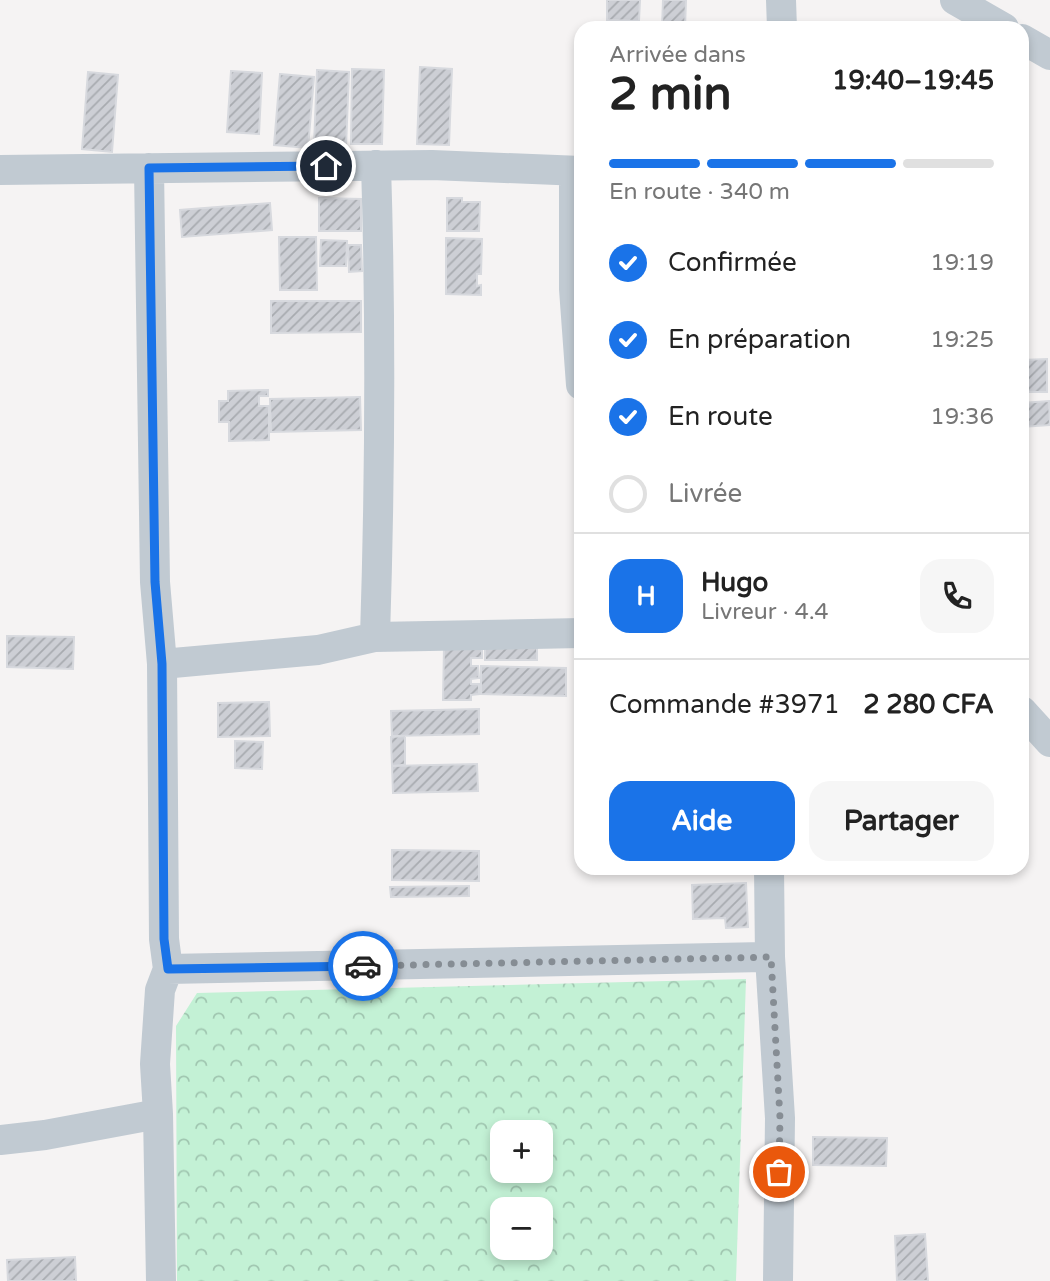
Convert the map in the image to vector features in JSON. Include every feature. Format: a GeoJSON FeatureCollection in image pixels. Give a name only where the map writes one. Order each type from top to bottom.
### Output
{"type":"FeatureCollection","features":[{"type":"Feature","properties":{"kind":"street"},"geometry":{"type":"LineString","coordinates":[[781,0],[782,21]]}},
{"type":"Feature","properties":{"kind":"street"},"geometry":{"type":"LineString","coordinates":[[955,0],[992,21]]}},
{"type":"Feature","properties":{"kind":"street"},"geometry":{"type":"LineString","coordinates":[[1029,42],[1050,55]]}},
{"type":"Feature","properties":{"kind":"street"},"geometry":{"type":"LineString","coordinates":[[0,170],[432,164],[574,171]]}},
{"type":"Feature","properties":{"kind":"street"},"geometry":{"type":"LineString","coordinates":[[375,637],[380,428],[376,165]]}},
{"type":"Feature","properties":{"kind":"street"},"geometry":{"type":"LineString","coordinates":[[149,168],[155,582],[162,664],[164,939],[168,969],[160,990],[155,1063],[161,1281]]}},
{"type":"Feature","properties":{"kind":"street"},"geometry":{"type":"LineString","coordinates":[[162,664],[318,649],[375,637],[574,633]]}},
{"type":"Feature","properties":{"kind":"street"},"geometry":{"type":"LineString","coordinates":[[1029,720],[1050,742]]}},
{"type":"Feature","properties":{"kind":"street"},"geometry":{"type":"LineString","coordinates":[[769,875],[780,1118],[778,1281]]}},
{"type":"Feature","properties":{"kind":"street"},"geometry":{"type":"LineString","coordinates":[[168,969],[771,957]]}},
{"type":"Feature","properties":{"kind":"street"},"geometry":{"type":"LineString","coordinates":[[0,1140],[45,1135],[158,1114]]}},
{"type":"Feature","properties":{"kind":"green space"},"geometry":{"type":"Polygon","coordinates":[[[746,979],[736,1281],[177,1281],[176,1026],[197,993],[746,979]]]}},
{"type":"Feature","properties":{"kind":"building"},"geometry":{"type":"Polygon","coordinates":[[[607,0],[640,0],[639,21],[607,20],[607,0]]]}},
{"type":"Feature","properties":{"kind":"building"},"geometry":{"type":"Polygon","coordinates":[[[663,0],[686,0],[685,21],[662,21],[663,0]]]}},
{"type":"Feature","properties":{"kind":"building"},"geometry":{"type":"Polygon","coordinates":[[[420,67],[452,69],[449,145],[417,144],[420,67]]]}},
{"type":"Feature","properties":{"kind":"building"},"geometry":{"type":"Polygon","coordinates":[[[352,69],[384,70],[382,144],[351,144],[352,69]]]}},
{"type":"Feature","properties":{"kind":"building"},"geometry":{"type":"Polygon","coordinates":[[[317,70],[349,72],[346,147],[314,145],[317,70]]]}},
{"type":"Feature","properties":{"kind":"building"},"geometry":{"type":"Polygon","coordinates":[[[231,71],[262,73],[259,134],[227,132],[231,71]]]}},
{"type":"Feature","properties":{"kind":"building"},"geometry":{"type":"Polygon","coordinates":[[[88,72],[118,75],[112,152],[82,149],[88,72]]]}},
{"type":"Feature","properties":{"kind":"building"},"geometry":{"type":"Polygon","coordinates":[[[280,74],[314,77],[308,148],[274,145],[280,74]]]}},
{"type":"Feature","properties":{"kind":"building"},"geometry":{"type":"Polygon","coordinates":[[[319,198],[361,199],[361,231],[319,231],[319,198]]]}},
{"type":"Feature","properties":{"kind":"building"},"geometry":{"type":"Polygon","coordinates":[[[447,198],[462,198],[462,202],[480,202],[479,231],[447,231],[447,198]]]}},
{"type":"Feature","properties":{"kind":"building"},"geometry":{"type":"Polygon","coordinates":[[[270,203],[272,230],[182,237],[180,210],[270,203]]]}},
{"type":"Feature","properties":{"kind":"building"},"geometry":{"type":"Polygon","coordinates":[[[279,237],[316,237],[317,290],[280,290],[279,237]]]}},
{"type":"Feature","properties":{"kind":"building"},"geometry":{"type":"Polygon","coordinates":[[[446,238],[482,239],[481,274],[477,274],[477,286],[481,285],[481,295],[446,294],[446,238]]]}},
{"type":"Feature","properties":{"kind":"building"},"geometry":{"type":"Polygon","coordinates":[[[321,240],[347,241],[346,266],[320,266],[321,240]]]}},
{"type":"Feature","properties":{"kind":"building"},"geometry":{"type":"Polygon","coordinates":[[[348,245],[361,245],[362,271],[349,272],[348,245]]]}},
{"type":"Feature","properties":{"kind":"building"},"geometry":{"type":"Polygon","coordinates":[[[271,301],[361,301],[361,332],[271,333],[271,301]]]}},
{"type":"Feature","properties":{"kind":"building"},"geometry":{"type":"Polygon","coordinates":[[[1047,359],[1047,392],[1029,392],[1029,360],[1047,359]]]}},
{"type":"Feature","properties":{"kind":"building"},"geometry":{"type":"Polygon","coordinates":[[[268,390],[268,396],[259,396],[259,406],[269,406],[269,440],[229,441],[229,422],[219,422],[219,401],[228,401],[228,391],[268,390]]]}},
{"type":"Feature","properties":{"kind":"building"},"geometry":{"type":"Polygon","coordinates":[[[360,397],[361,430],[271,432],[270,399],[360,397]]]}},
{"type":"Feature","properties":{"kind":"building"},"geometry":{"type":"Polygon","coordinates":[[[1049,401],[1050,425],[1029,426],[1029,402],[1049,401]]]}},
{"type":"Feature","properties":{"kind":"building"},"geometry":{"type":"Polygon","coordinates":[[[7,636],[74,637],[73,669],[7,667],[7,636]]]}},
{"type":"Feature","properties":{"kind":"building"},"geometry":{"type":"Polygon","coordinates":[[[485,646],[537,646],[537,660],[485,660],[485,646]]]}},
{"type":"Feature","properties":{"kind":"building"},"geometry":{"type":"Polygon","coordinates":[[[444,647],[482,648],[482,658],[471,658],[471,666],[478,666],[479,678],[471,679],[471,684],[479,684],[479,694],[471,695],[471,700],[443,700],[444,647]]]}},
{"type":"Feature","properties":{"kind":"building"},"geometry":{"type":"Polygon","coordinates":[[[481,666],[566,668],[566,696],[481,694],[481,666]]]}},
{"type":"Feature","properties":{"kind":"building"},"geometry":{"type":"Polygon","coordinates":[[[269,702],[270,736],[218,737],[218,703],[269,702]]]}},
{"type":"Feature","properties":{"kind":"building"},"geometry":{"type":"Polygon","coordinates":[[[479,709],[479,734],[392,736],[391,711],[479,709]]]}},
{"type":"Feature","properties":{"kind":"building"},"geometry":{"type":"Polygon","coordinates":[[[405,736],[405,765],[392,766],[391,737],[405,736]]]}},
{"type":"Feature","properties":{"kind":"building"},"geometry":{"type":"Polygon","coordinates":[[[235,741],[263,742],[262,769],[235,768],[235,741]]]}},
{"type":"Feature","properties":{"kind":"building"},"geometry":{"type":"Polygon","coordinates":[[[477,764],[478,791],[393,793],[392,766],[477,764]]]}},
{"type":"Feature","properties":{"kind":"building"},"geometry":{"type":"Polygon","coordinates":[[[392,850],[479,851],[479,881],[392,880],[392,850]]]}},
{"type":"Feature","properties":{"kind":"building"},"geometry":{"type":"Polygon","coordinates":[[[746,883],[748,927],[726,928],[725,918],[693,919],[692,885],[746,883]]]}},
{"type":"Feature","properties":{"kind":"building"},"geometry":{"type":"Polygon","coordinates":[[[469,886],[469,896],[391,897],[390,887],[469,886]]]}},
{"type":"Feature","properties":{"kind":"building"},"geometry":{"type":"Polygon","coordinates":[[[813,1137],[887,1138],[886,1166],[813,1165],[813,1137]]]}},
{"type":"Feature","properties":{"kind":"building"},"geometry":{"type":"Polygon","coordinates":[[[925,1234],[928,1281],[897,1281],[895,1236],[925,1234]]]}},
{"type":"Feature","properties":{"kind":"building"},"geometry":{"type":"Polygon","coordinates":[[[75,1257],[76,1281],[8,1281],[7,1260],[75,1257]]]}},
{"type":"Feature","properties":{"kind":"way so far"},"geometry":{"type":"LineString","coordinates":[[363,966],[771,957],[780,1118],[779,1172]]}},
{"type":"Feature","properties":{"kind":"route"},"geometry":{"type":"LineString","coordinates":[[326,166],[149,168],[155,582],[162,664],[164,939],[168,969],[363,966]]}}]}
